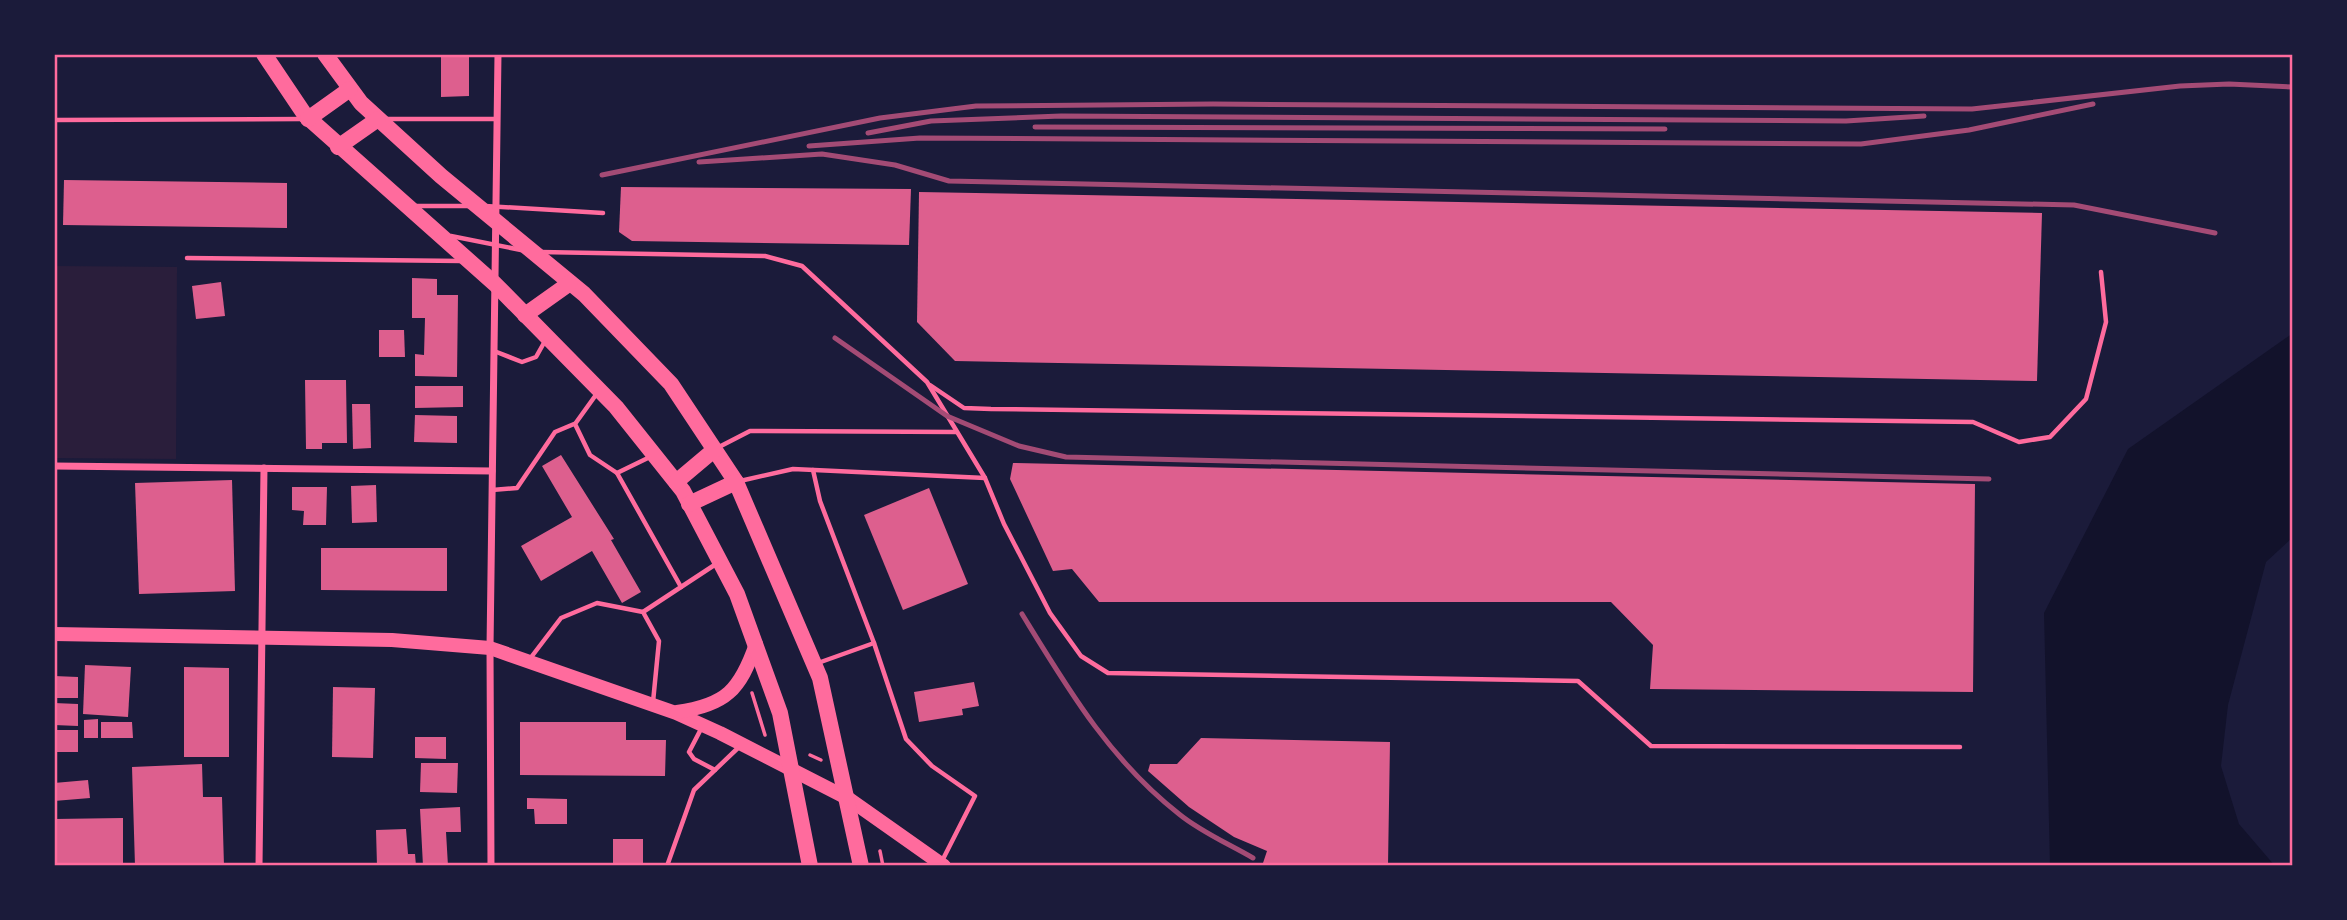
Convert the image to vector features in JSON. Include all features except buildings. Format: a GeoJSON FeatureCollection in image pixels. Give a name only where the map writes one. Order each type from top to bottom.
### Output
{"type":"FeatureCollection","features":[{"type":"Feature","properties":{"kind":"main road"},"geometry":{"type":"LineString","coordinates":[[264,54],[290,97],[308,119],[495,284],[599,390],[656,454],[676,482],[720,562],[757,644],[780,713],[810,866]]}},
{"type":"Feature","properties":{"kind":"main road"},"geometry":{"type":"LineString","coordinates":[[325,54],[350,89],[378,119],[477,206],[496,214],[671,384],[736,482],[814,665],[849,799],[861,866]]}},
{"type":"Feature","properties":{"kind":"main road"},"geometry":{"type":"LineString","coordinates":[[308,119],[350,89]]}},
{"type":"Feature","properties":{"kind":"main road"},"geometry":{"type":"LineString","coordinates":[[338,147],[378,119]]}},
{"type":"Feature","properties":{"kind":"main road"},"geometry":{"type":"LineString","coordinates":[[524,314],[570,283]]}},
{"type":"Feature","properties":{"kind":"main road"},"geometry":{"type":"LineString","coordinates":[[676,482],[714,450]]}},
{"type":"Feature","properties":{"kind":"main road"},"geometry":{"type":"LineString","coordinates":[[689,503],[736,482]]}},
{"type":"Feature","properties":{"kind":"main road"},"geometry":{"type":"LineString","coordinates":[[54,634],[454,643],[490,648],[653,704],[703,725],[849,799],[942,865]]}},
{"type":"Feature","properties":{"kind":"main road"},"geometry":{"type":"LineString","coordinates":[[676,713],[709,708],[729,694],[742,678],[757,644]]}},
{"type":"Feature","properties":{"kind":"street"},"geometry":{"type":"LineString","coordinates":[[491,866],[490,648],[498,54]]}},
{"type":"Feature","properties":{"kind":"street"},"geometry":{"type":"LineString","coordinates":[[54,466],[492,471]]}},
{"type":"Feature","properties":{"kind":"street"},"geometry":{"type":"LineString","coordinates":[[259,866],[264,468]]}},
{"type":"Feature","properties":{"kind":"lane"},"geometry":{"type":"LineString","coordinates":[[54,120],[308,119]]}},
{"type":"Feature","properties":{"kind":"lane"},"geometry":{"type":"LineString","coordinates":[[378,119],[497,119]]}},
{"type":"Feature","properties":{"kind":"lane"},"geometry":{"type":"LineString","coordinates":[[405,205],[477,206]]}},
{"type":"Feature","properties":{"kind":"lane"},"geometry":{"type":"LineString","coordinates":[[496,214],[603,213]]}},
{"type":"Feature","properties":{"kind":"lane"},"geometry":{"type":"LineString","coordinates":[[436,233],[533,252],[765,256],[802,266],[927,382],[964,408],[1973,422],[2019,442],[2050,437],[2086,399],[2106,322],[2101,272]]}},
{"type":"Feature","properties":{"kind":"lane"},"geometry":{"type":"LineString","coordinates":[[187,258],[470,261]]}},
{"type":"Feature","properties":{"kind":"lane"},"geometry":{"type":"LineString","coordinates":[[494,351],[523,362],[536,357],[547,337]]}},
{"type":"Feature","properties":{"kind":"lane"},"geometry":{"type":"LineString","coordinates":[[927,382],[985,478],[1004,524],[1050,613],[1081,656],[1108,673],[1578,681],[1651,746],[1960,747]]}},
{"type":"Feature","properties":{"kind":"lane"},"geometry":{"type":"LineString","coordinates":[[492,490],[517,488],[555,432],[575,424],[599,390]]}},
{"type":"Feature","properties":{"kind":"lane"},"geometry":{"type":"LineString","coordinates":[[575,424],[590,455],[617,473],[681,587]]}},
{"type":"Feature","properties":{"kind":"lane"},"geometry":{"type":"LineString","coordinates":[[714,450],[750,431],[957,432]]}},
{"type":"Feature","properties":{"kind":"lane"},"geometry":{"type":"LineString","coordinates":[[617,473],[656,454]]}},
{"type":"Feature","properties":{"kind":"lane"},"geometry":{"type":"LineString","coordinates":[[736,482],[793,469],[985,478]]}},
{"type":"Feature","properties":{"kind":"lane"},"geometry":{"type":"LineString","coordinates":[[813,470],[820,500],[874,643],[906,739],[932,766],[975,796],[942,865]]}},
{"type":"Feature","properties":{"kind":"lane"},"geometry":{"type":"LineString","coordinates":[[528,661],[561,618],[597,603],[643,612],[720,562]]}},
{"type":"Feature","properties":{"kind":"lane"},"geometry":{"type":"LineString","coordinates":[[643,612],[659,641],[653,704]]}},
{"type":"Feature","properties":{"kind":"lane"},"geometry":{"type":"LineString","coordinates":[[814,665],[874,643]]}},
{"type":"Feature","properties":{"kind":"lane"},"geometry":{"type":"LineString","coordinates":[[703,725],[689,752],[694,759],[715,770]]}},
{"type":"Feature","properties":{"kind":"lane"},"geometry":{"type":"LineString","coordinates":[[667,866],[694,790],[742,745]]}},
{"type":"Feature","properties":{"kind":"path"},"geometry":{"type":"LineString","coordinates":[[751,688],[763,734],[768,736]]}},
{"type":"Feature","properties":{"kind":"path"},"geometry":{"type":"LineString","coordinates":[[880,851],[883,866]]}},
{"type":"Feature","properties":{"kind":"shaded area"},"geometry":{"type":"Polygon","coordinates":[[[54,266],[177,267],[176,459],[54,458],[54,266]]]}},
{"type":"Feature","properties":{"kind":"shaded area"},"geometry":{"type":"Polygon","coordinates":[[[2293,333],[2293,537],[2266,562],[2228,705],[2221,766],[2239,824],[2275,866],[2050,866],[2044,613],[2128,449],[2293,333]]]}},
{"type":"Feature","properties":{"kind":"railway"},"geometry":{"type":"LineString","coordinates":[[602,175],[880,118],[976,106],[1213,104],[1972,109],[2180,86],[2229,84],[2293,87]]}},
{"type":"Feature","properties":{"kind":"railway"},"geometry":{"type":"LineString","coordinates":[[809,146],[920,138],[1861,144],[1969,130],[2093,104]]}},
{"type":"Feature","properties":{"kind":"railway"},"geometry":{"type":"LineString","coordinates":[[868,133],[931,121],[1061,116],[1846,121],[1924,116]]}},
{"type":"Feature","properties":{"kind":"railway"},"geometry":{"type":"LineString","coordinates":[[1035,127],[1665,129]]}},
{"type":"Feature","properties":{"kind":"railway"},"geometry":{"type":"LineString","coordinates":[[699,162],[822,154],[895,165],[949,181],[2074,205],[2215,233]]}},
{"type":"Feature","properties":{"kind":"railway"},"geometry":{"type":"LineString","coordinates":[[835,338],[947,416],[1019,446],[1066,457],[1989,479]]}},
{"type":"Feature","properties":{"kind":"railway"},"geometry":{"type":"LineString","coordinates":[[1022,614],[1073,696],[1131,770],[1154,793],[1188,820],[1253,858]]}}]}
